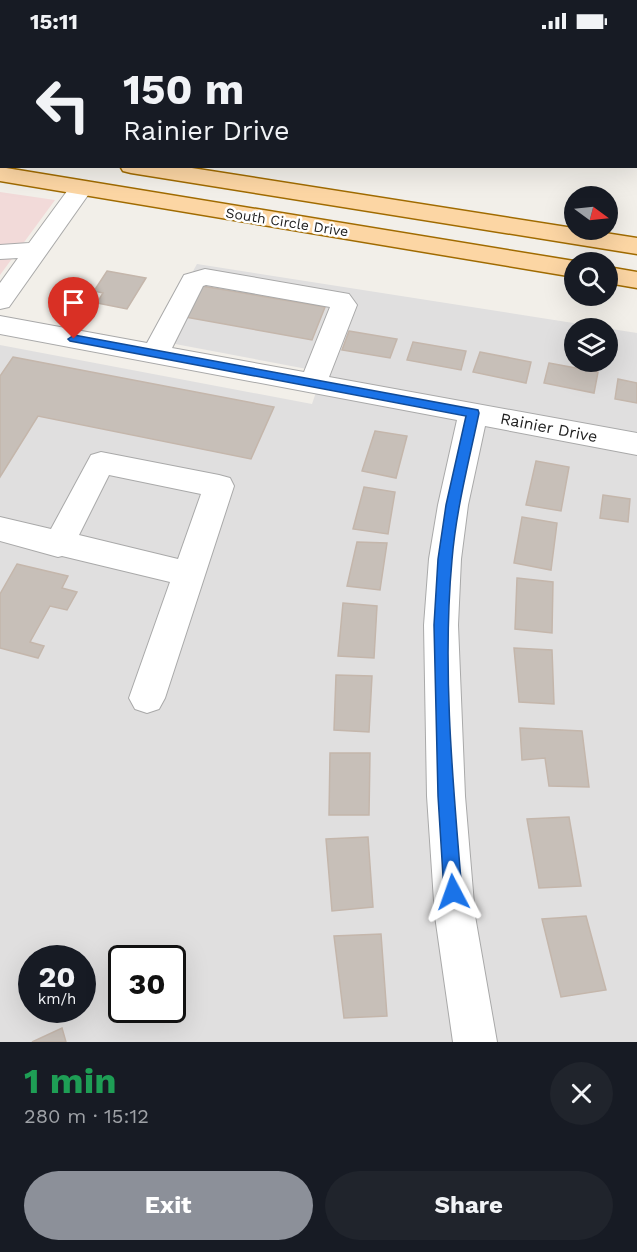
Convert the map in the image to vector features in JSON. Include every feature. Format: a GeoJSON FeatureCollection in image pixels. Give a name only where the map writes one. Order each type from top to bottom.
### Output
{"type":"FeatureCollection","features":[{"type":"Feature","properties":{"kind":"main road","name":"South Circle Drive"},"geometry":{"type":"LineString","coordinates":[[162,169],[637,246]]}},
{"type":"Feature","properties":{"kind":"main road","name":"South Circle Drive"},"geometry":{"type":"LineString","coordinates":[[0,174],[564,267]]}},
{"type":"Feature","properties":{"kind":"main road"},"geometry":{"type":"LineString","coordinates":[[81,188],[92,180],[104,178],[344,213],[388,207]]}},
{"type":"Feature","properties":{"kind":"main road"},"geometry":{"type":"LineString","coordinates":[[618,277],[637,280]]}},
{"type":"Feature","properties":{"kind":"street"},"geometry":{"type":"LineString","coordinates":[[0,301],[81,188]]}},
{"type":"Feature","properties":{"kind":"street"},"geometry":{"type":"LineString","coordinates":[[0,252],[36,250]]}},
{"type":"Feature","properties":{"kind":"street"},"geometry":{"type":"LineString","coordinates":[[155,354],[193,281],[205,277],[340,300],[344,305],[313,383]]}},
{"type":"Feature","properties":{"kind":"street","name":"Rainier Drive"},"geometry":{"type":"LineString","coordinates":[[0,325],[637,444]]}},
{"type":"Feature","properties":{"kind":"street"},"geometry":{"type":"LineString","coordinates":[[473,413],[453,505],[445,559],[441,625],[446,796],[455,916],[475,1042]]}},
{"type":"Feature","properties":{"kind":"street"},"geometry":{"type":"LineString","coordinates":[[58,545],[101,463],[219,486],[147,698]]}},
{"type":"Feature","properties":{"kind":"street"},"geometry":{"type":"LineString","coordinates":[[0,529],[58,545],[189,574]]}},
{"type":"Feature","properties":{"kind":"shaded area"},"geometry":{"type":"Polygon","coordinates":[[[0,192],[55,200],[0,275],[0,192]]]}},
{"type":"Feature","properties":{"kind":"shaded area"},"geometry":{"type":"Polygon","coordinates":[[[197,264],[564,322],[564,372],[618,372],[618,330],[637,333],[637,1042],[0,1042],[0,345],[312,404],[323,372],[154,340],[197,264]]]}},
{"type":"Feature","properties":{"kind":"building"},"geometry":{"type":"Polygon","coordinates":[[[107,271],[146,278],[127,309],[97,303],[103,293],[94,291],[107,271]]]}},
{"type":"Feature","properties":{"kind":"building"},"geometry":{"type":"Polygon","coordinates":[[[202,286],[325,307],[312,340],[185,317],[202,286]]]}},
{"type":"Feature","properties":{"kind":"building"},"geometry":{"type":"Polygon","coordinates":[[[349,331],[397,339],[390,358],[342,350],[349,331]]]}},
{"type":"Feature","properties":{"kind":"building"},"geometry":{"type":"Polygon","coordinates":[[[413,342],[466,351],[461,370],[407,360],[413,342]]]}},
{"type":"Feature","properties":{"kind":"building"},"geometry":{"type":"Polygon","coordinates":[[[480,352],[531,362],[526,383],[473,372],[480,352]]]}},
{"type":"Feature","properties":{"kind":"building"},"geometry":{"type":"Polygon","coordinates":[[[13,357],[274,407],[251,459],[38,416],[0,477],[0,376],[13,357]]]}},
{"type":"Feature","properties":{"kind":"building"},"geometry":{"type":"Polygon","coordinates":[[[549,363],[564,366],[564,372],[598,372],[594,393],[544,383],[549,363]]]}},
{"type":"Feature","properties":{"kind":"building"},"geometry":{"type":"Polygon","coordinates":[[[618,379],[637,383],[637,403],[615,399],[618,379]]]}},
{"type":"Feature","properties":{"kind":"building"},"geometry":{"type":"Polygon","coordinates":[[[375,431],[407,436],[396,478],[362,471],[375,431]]]}},
{"type":"Feature","properties":{"kind":"building"},"geometry":{"type":"Polygon","coordinates":[[[536,461],[569,467],[561,511],[526,505],[536,461]]]}},
{"type":"Feature","properties":{"kind":"building"},"geometry":{"type":"Polygon","coordinates":[[[364,487],[395,492],[388,534],[353,529],[364,487]]]}},
{"type":"Feature","properties":{"kind":"building"},"geometry":{"type":"Polygon","coordinates":[[[603,495],[630,499],[628,522],[600,518],[603,495]]]}},
{"type":"Feature","properties":{"kind":"building"},"geometry":{"type":"Polygon","coordinates":[[[522,517],[557,523],[551,570],[514,563],[522,517]]]}},
{"type":"Feature","properties":{"kind":"building"},"geometry":{"type":"Polygon","coordinates":[[[357,542],[387,543],[380,590],[347,586],[357,542]]]}},
{"type":"Feature","properties":{"kind":"building"},"geometry":{"type":"Polygon","coordinates":[[[17,564],[68,576],[62,588],[77,592],[67,610],[50,606],[30,642],[44,646],[38,658],[0,648],[0,594],[17,564]]]}},
{"type":"Feature","properties":{"kind":"building"},"geometry":{"type":"Polygon","coordinates":[[[517,578],[553,582],[552,633],[515,629],[517,578]]]}},
{"type":"Feature","properties":{"kind":"building"},"geometry":{"type":"Polygon","coordinates":[[[343,603],[377,606],[374,658],[338,656],[343,603]]]}},
{"type":"Feature","properties":{"kind":"building"},"geometry":{"type":"Polygon","coordinates":[[[514,648],[552,650],[554,704],[519,702],[514,648]]]}},
{"type":"Feature","properties":{"kind":"building"},"geometry":{"type":"Polygon","coordinates":[[[336,675],[372,676],[369,732],[334,730],[336,675]]]}},
{"type":"Feature","properties":{"kind":"building"},"geometry":{"type":"Polygon","coordinates":[[[520,728],[582,731],[589,787],[549,786],[545,758],[522,760],[520,728]]]}},
{"type":"Feature","properties":{"kind":"building"},"geometry":{"type":"Polygon","coordinates":[[[330,753],[370,753],[369,815],[329,815],[330,753]]]}},
{"type":"Feature","properties":{"kind":"building"},"geometry":{"type":"Polygon","coordinates":[[[569,817],[581,886],[539,888],[527,819],[569,817]]]}},
{"type":"Feature","properties":{"kind":"building"},"geometry":{"type":"Polygon","coordinates":[[[368,837],[373,907],[332,911],[326,839],[368,837]]]}},
{"type":"Feature","properties":{"kind":"building"},"geometry":{"type":"Polygon","coordinates":[[[586,916],[606,990],[561,997],[542,919],[586,916]]]}},
{"type":"Feature","properties":{"kind":"building"},"geometry":{"type":"Polygon","coordinates":[[[381,934],[387,1016],[344,1018],[334,936],[381,934]]]}},
{"type":"Feature","properties":{"kind":"building"},"geometry":{"type":"Polygon","coordinates":[[[62,1028],[66,1042],[32,1042],[62,1028]]]}},
{"type":"Feature","properties":{"kind":"route"},"geometry":{"type":"LineString","coordinates":[[74,339],[473,413],[453,505],[445,559],[441,625],[446,796],[453,892]]}}]}
